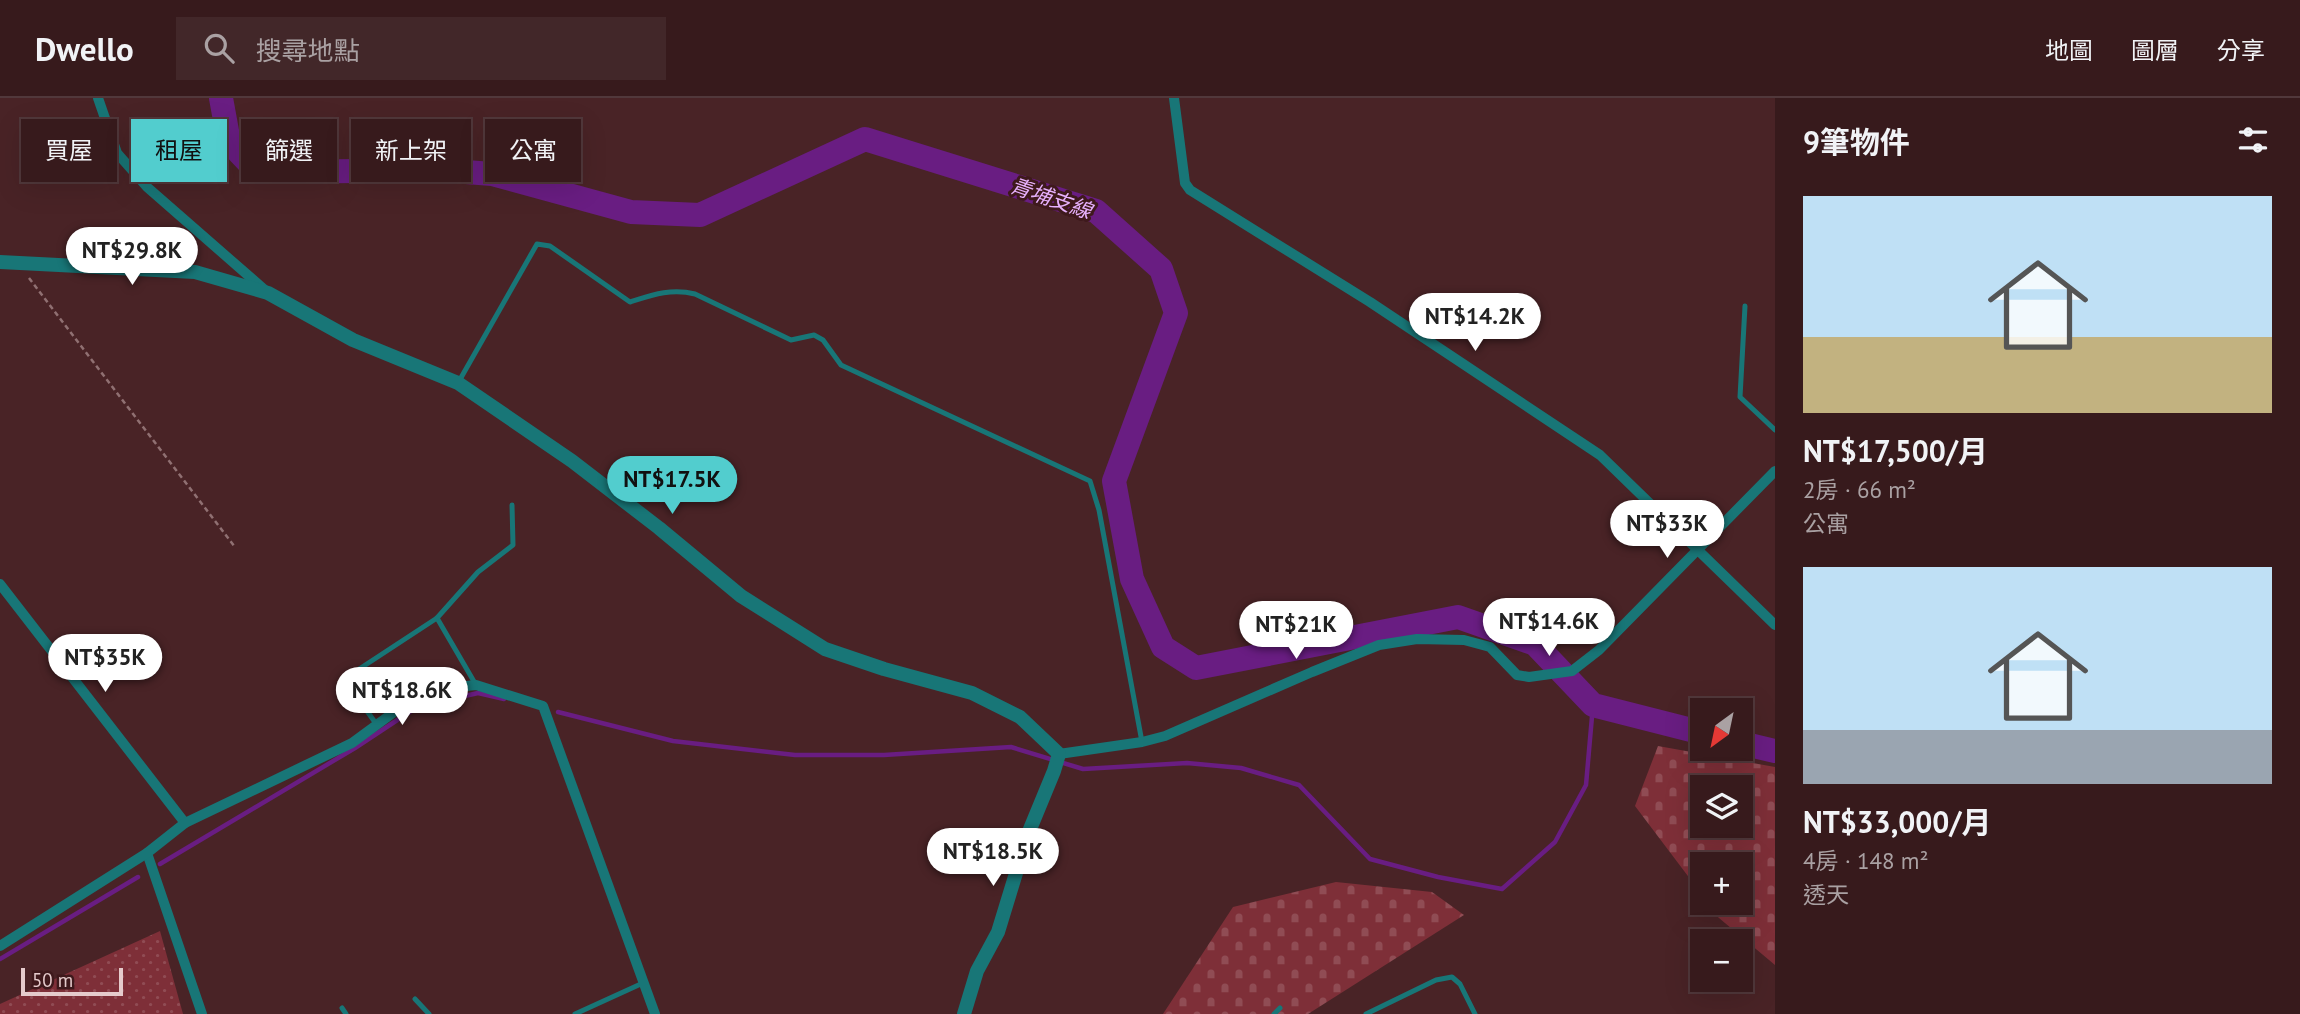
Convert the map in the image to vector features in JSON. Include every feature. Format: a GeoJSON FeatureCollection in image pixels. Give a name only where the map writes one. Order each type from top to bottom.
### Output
{"type":"FeatureCollection","features":[{"type":"Feature","properties":{"kind":"street"},"geometry":{"type":"LineString","coordinates":[[98,98],[117,153],[147,187],[268,293],[353,340],[458,383],[572,461],[741,596],[825,649],[972,693],[1020,717],[1059,754]]}},
{"type":"Feature","properties":{"kind":"street"},"geometry":{"type":"LineString","coordinates":[[1174,98],[1185,183],[1191,190],[1370,302],[1600,455],[1775,625]]}},
{"type":"Feature","properties":{"kind":"street"},"geometry":{"type":"LineString","coordinates":[[0,262],[195,272],[268,293]]}},
{"type":"Feature","properties":{"kind":"street"},"geometry":{"type":"LineString","coordinates":[[1059,754],[1165,736],[1312,671],[1379,645],[1443,638],[1464,640],[1490,648],[1517,675],[1531,677],[1570,671],[1599,650],[1775,471]]}},
{"type":"Feature","properties":{"kind":"street"},"geometry":{"type":"LineString","coordinates":[[0,584],[184,823]]}},
{"type":"Feature","properties":{"kind":"street"},"geometry":{"type":"LineString","coordinates":[[0,946],[147,853],[184,823],[352,743],[401,708],[439,689],[476,685],[543,706],[655,1014]]}},
{"type":"Feature","properties":{"kind":"street"},"geometry":{"type":"LineString","coordinates":[[964,1014],[978,971],[998,932],[1028,834],[1059,754]]}},
{"type":"Feature","properties":{"kind":"street"},"geometry":{"type":"LineString","coordinates":[[147,853],[202,1014]]}},
{"type":"Feature","properties":{"kind":"lane"},"geometry":{"type":"LineString","coordinates":[[458,383],[537,244],[550,246],[630,302],[667,291],[681,291],[695,294],[791,340],[814,335],[823,340],[841,365],[1090,481],[1099,510],[1142,742]]}},
{"type":"Feature","properties":{"kind":"lane"},"geometry":{"type":"LineString","coordinates":[[1745,306],[1740,397],[1775,430]]}},
{"type":"Feature","properties":{"kind":"lane"},"geometry":{"type":"LineString","coordinates":[[377,725],[344,679],[437,618],[478,572],[513,545],[512,505]]}},
{"type":"Feature","properties":{"kind":"lane"},"geometry":{"type":"LineString","coordinates":[[437,618],[476,685]]}},
{"type":"Feature","properties":{"kind":"lane"},"geometry":{"type":"LineString","coordinates":[[1366,1014],[1436,981],[1452,977],[1460,984],[1475,1014]]}},
{"type":"Feature","properties":{"kind":"lane"},"geometry":{"type":"LineString","coordinates":[[575,1014],[643,983]]}},
{"type":"Feature","properties":{"kind":"lane"},"geometry":{"type":"LineString","coordinates":[[415,999],[429,1014]]}},
{"type":"Feature","properties":{"kind":"lane"},"geometry":{"type":"LineString","coordinates":[[1274,1014],[1280,1008]]}},
{"type":"Feature","properties":{"kind":"path"},"geometry":{"type":"LineString","coordinates":[[18,264],[235,547]]}},
{"type":"Feature","properties":{"kind":"green space"},"geometry":{"type":"Polygon","coordinates":[[[1658,746],[1690,752],[1690,761],[1742,761],[1775,767],[1775,965],[1753,947],[1753,929],[1732,929],[1717,915],[1753,915],[1753,852],[1690,852],[1690,879],[1635,806],[1658,746]]]}},
{"type":"Feature","properties":{"kind":"green space"},"geometry":{"type":"Polygon","coordinates":[[[1336,882],[1432,892],[1464,915],[1308,1014],[1163,1014],[1233,907],[1336,882]]]}},
{"type":"Feature","properties":{"kind":"green space"},"geometry":{"type":"Polygon","coordinates":[[[160,931],[183,1014],[0,1014],[0,1004],[160,931]]]}},
{"type":"Feature","properties":{"kind":"waterway","name":"青埔支線"},"geometry":{"type":"LineString","coordinates":[[221,98],[229,142],[248,162],[275,172],[440,170],[492,174],[631,212],[700,215],[865,139],[1096,211],[1161,269],[1176,313],[1114,481],[1132,579],[1163,647],[1196,668],[1458,617],[1535,644],[1593,705],[1690,730]]}},
{"type":"Feature","properties":{"kind":"waterway"},"geometry":{"type":"LineString","coordinates":[[160,864],[355,748],[417,707],[478,693],[504,699]]}},
{"type":"Feature","properties":{"kind":"waterway"},"geometry":{"type":"LineString","coordinates":[[558,712],[673,741],[795,755],[884,755],[1011,747],[1083,769],[1187,763],[1241,768],[1299,785],[1370,859],[1438,877],[1502,889],[1555,842],[1586,785],[1593,705]]}},
{"type":"Feature","properties":{"kind":"waterway","name":"青埔支線"},"geometry":{"type":"LineString","coordinates":[[1754,746],[1775,751]]}},
{"type":"Feature","properties":{"kind":"waterway"},"geometry":{"type":"LineString","coordinates":[[0,959],[138,877]]}}]}
